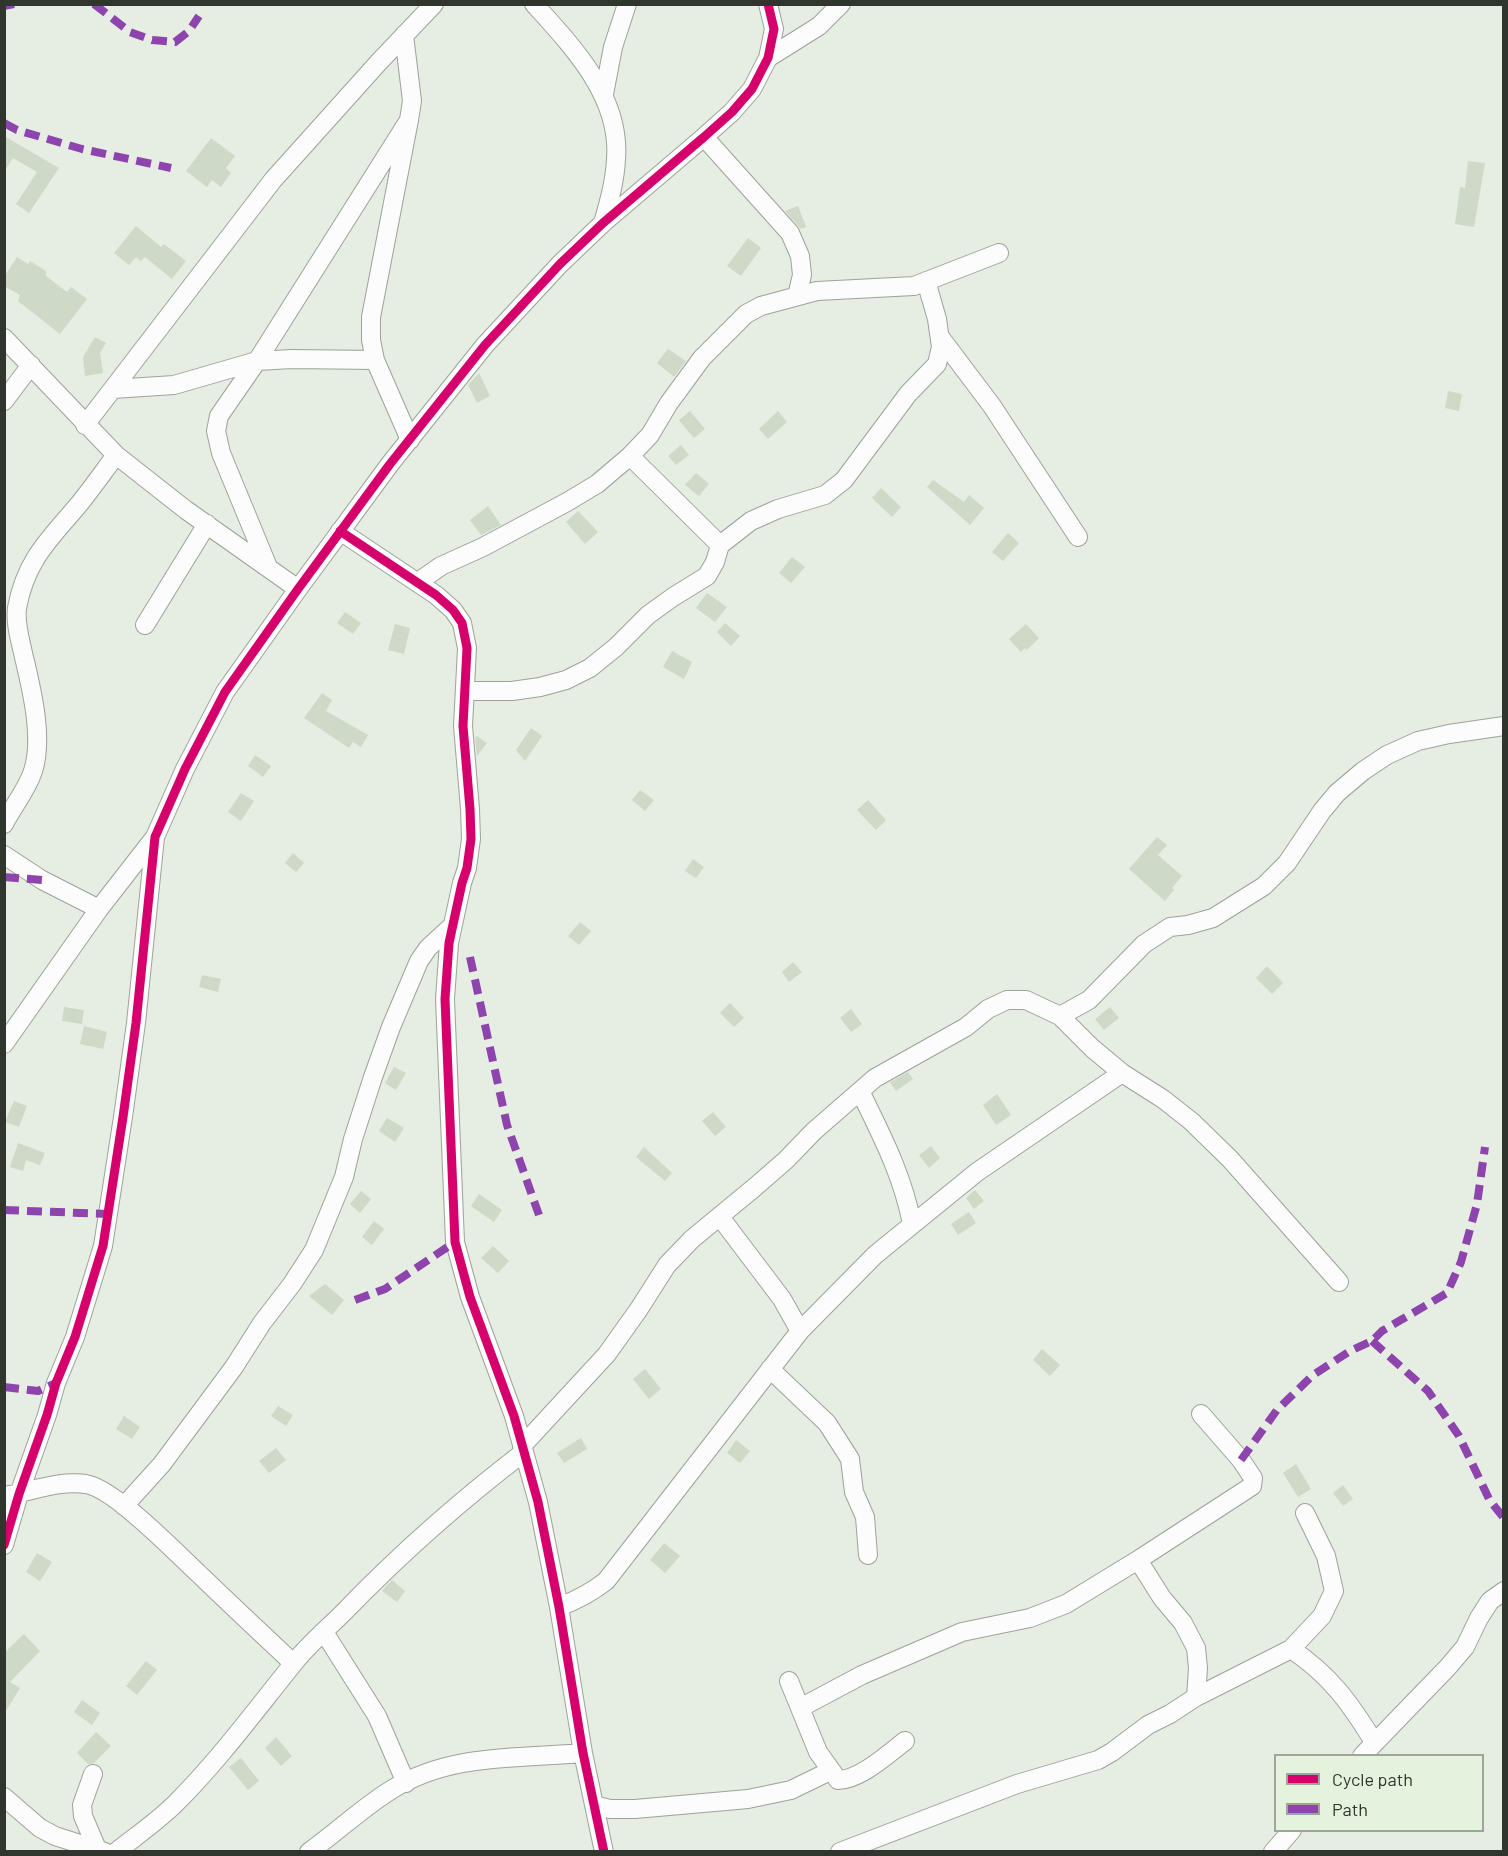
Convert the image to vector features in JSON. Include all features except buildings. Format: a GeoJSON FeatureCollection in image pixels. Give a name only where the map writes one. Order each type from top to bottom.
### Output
{"type":"FeatureCollection","features":[{"type":"Feature","properties":{"kind":"street"},"geometry":{"type":"LineString","coordinates":[[85,425],[273,180],[434,4]]}},
{"type":"Feature","properties":{"kind":"street"},"geometry":{"type":"LineString","coordinates":[[534,4],[583,63],[604,94],[615,132],[616,158],[603,223]]}},
{"type":"Feature","properties":{"kind":"street"},"geometry":{"type":"LineString","coordinates":[[604,94],[613,47],[627,4]]}},
{"type":"Feature","properties":{"kind":"street"},"geometry":{"type":"LineString","coordinates":[[4,1044],[99,909],[155,837],[185,769],[225,692],[390,464],[499,329],[560,264],[603,223],[732,112],[752,88],[768,58],[774,30],[768,4]]}},
{"type":"Feature","properties":{"kind":"street"},"geometry":{"type":"LineString","coordinates":[[768,58],[819,26],[841,4]]}},
{"type":"Feature","properties":{"kind":"street"},"geometry":{"type":"LineString","coordinates":[[404,35],[412,101],[371,317],[371,340],[375,360],[410,441]]}},
{"type":"Feature","properties":{"kind":"street"},"geometry":{"type":"LineString","coordinates":[[268,567],[221,453],[216,431],[219,416],[257,362],[409,120]]}},
{"type":"Feature","properties":{"kind":"street"},"geometry":{"type":"LineString","coordinates":[[704,137],[790,232],[800,256],[802,275],[797,296]]}},
{"type":"Feature","properties":{"kind":"street"},"geometry":{"type":"LineString","coordinates":[[418,582],[441,566],[483,547],[597,484],[630,456],[650,435],[669,403],[702,358],[746,314],[761,306],[817,291],[914,286],[999,253]]}},
{"type":"Feature","properties":{"kind":"street"},"geometry":{"type":"LineString","coordinates":[[466,691],[512,691],[540,687],[566,680],[590,668],[616,647],[648,615],[707,576],[715,562],[720,545],[751,521],[778,509],[825,495],[844,480],[908,394],[937,364],[941,347],[940,337],[926,280]]}},
{"type":"Feature","properties":{"kind":"street"},"geometry":{"type":"LineString","coordinates":[[940,337],[992,406],[1078,537]]}},
{"type":"Feature","properties":{"kind":"street"},"geometry":{"type":"LineString","coordinates":[[4,338],[116,455],[186,510],[298,589]]}},
{"type":"Feature","properties":{"kind":"street"},"geometry":{"type":"LineString","coordinates":[[113,389],[174,385],[257,362],[304,359],[375,360]]}},
{"type":"Feature","properties":{"kind":"street"},"geometry":{"type":"LineString","coordinates":[[4,401],[31,364]]}},
{"type":"Feature","properties":{"kind":"street"},"geometry":{"type":"LineString","coordinates":[[4,824],[33,771],[37,745],[32,699],[18,627],[17,610],[22,586],[31,564],[47,541],[116,455]]}},
{"type":"Feature","properties":{"kind":"street"},"geometry":{"type":"LineString","coordinates":[[630,456],[720,545]]}},
{"type":"Feature","properties":{"kind":"street"},"geometry":{"type":"LineString","coordinates":[[145,625],[207,524]]}},
{"type":"Feature","properties":{"kind":"street"},"geometry":{"type":"LineString","coordinates":[[340,531],[418,582],[453,610],[462,623],[467,648],[463,726],[471,839],[467,868],[448,943],[445,999],[455,1242],[470,1297],[514,1416],[538,1502],[559,1607],[583,1753],[604,1851]]}},
{"type":"Feature","properties":{"kind":"street"},"geometry":{"type":"LineString","coordinates":[[1060,1016],[1089,1000],[1144,944],[1170,927],[1213,918],[1264,886],[1287,863],[1337,793],[1363,771],[1388,755],[1418,741],[1503,726]]}},
{"type":"Feature","properties":{"kind":"street"},"geometry":{"type":"LineString","coordinates":[[4,1545],[12,1495],[47,1415],[56,1383],[75,1337],[103,1246],[131,1058],[155,837]]}},
{"type":"Feature","properties":{"kind":"street"},"geometry":{"type":"LineString","coordinates":[[4,855],[42,880],[99,909]]}},
{"type":"Feature","properties":{"kind":"street"},"geometry":{"type":"LineString","coordinates":[[124,1506],[162,1464],[234,1367],[314,1250],[344,1177],[353,1139],[373,1077],[419,961],[428,948],[453,925]]}},
{"type":"Feature","properties":{"kind":"street"},"geometry":{"type":"LineString","coordinates":[[116,1851],[175,1804],[217,1758],[294,1663],[360,1595],[438,1521],[523,1449],[607,1354],[674,1256],[786,1160],[814,1131],[875,1078],[966,1027],[988,1009],[1007,1000],[1026,1000],[1060,1016],[1092,1048],[1122,1073],[1170,1104],[1191,1121],[1215,1144],[1339,1282]]}},
{"type":"Feature","properties":{"kind":"street"},"geometry":{"type":"LineString","coordinates":[[559,1607],[579,1600],[606,1581],[800,1331],[875,1255],[986,1166],[1122,1073]]}},
{"type":"Feature","properties":{"kind":"street"},"geometry":{"type":"LineString","coordinates":[[860,1091],[894,1161],[906,1194],[912,1224]]}},
{"type":"Feature","properties":{"kind":"street"},"geometry":{"type":"LineString","coordinates":[[720,1217],[782,1299],[800,1331]]}},
{"type":"Feature","properties":{"kind":"street"},"geometry":{"type":"LineString","coordinates":[[770,1368],[822,1418],[850,1459],[854,1492],[865,1517],[868,1556]]}},
{"type":"Feature","properties":{"kind":"street"},"geometry":{"type":"LineString","coordinates":[[800,1708],[862,1676],[962,1632],[1030,1618],[1066,1604],[1252,1486],[1253,1478],[1241,1460],[1201,1414]]}},
{"type":"Feature","properties":{"kind":"street"},"geometry":{"type":"LineString","coordinates":[[12,1495],[50,1484],[88,1485],[100,1489],[124,1506],[169,1545],[294,1663]]}},
{"type":"Feature","properties":{"kind":"street"},"geometry":{"type":"LineString","coordinates":[[840,1851],[1006,1788],[1098,1760],[1148,1725],[1196,1697],[1291,1649],[1322,1616],[1334,1591],[1326,1556],[1305,1513]]}},
{"type":"Feature","properties":{"kind":"street"},"geometry":{"type":"LineString","coordinates":[[1138,1560],[1162,1598],[1183,1623],[1196,1648],[1196,1697]]}},
{"type":"Feature","properties":{"kind":"street"},"geometry":{"type":"LineString","coordinates":[[1291,1649],[1333,1683],[1355,1710],[1368,1749],[1448,1667],[1465,1647],[1490,1601],[1503,1591]]}},
{"type":"Feature","properties":{"kind":"street"},"geometry":{"type":"LineString","coordinates":[[324,1632],[377,1716],[406,1783]]}},
{"type":"Feature","properties":{"kind":"street"},"geometry":{"type":"LineString","coordinates":[[789,1681],[818,1752],[838,1780],[850,1778],[868,1769],[905,1741]]}},
{"type":"Feature","properties":{"kind":"street"},"geometry":{"type":"LineString","coordinates":[[309,1851],[391,1790],[417,1776],[471,1760],[583,1753]]}},
{"type":"Feature","properties":{"kind":"street"},"geometry":{"type":"LineString","coordinates":[[594,1805],[610,1809],[635,1809],[748,1799],[791,1790],[830,1771]]}},
{"type":"Feature","properties":{"kind":"street"},"geometry":{"type":"LineString","coordinates":[[93,1774],[82,1805],[82,1816],[101,1850]]}},
{"type":"Feature","properties":{"kind":"street"},"geometry":{"type":"LineString","coordinates":[[4,1797],[40,1828],[55,1836],[101,1850]]}},
{"type":"Feature","properties":{"kind":"street"},"geometry":{"type":"LineString","coordinates":[[1273,1851],[1290,1832]]}},
{"type":"Feature","properties":{"kind":"marked path"},"geometry":{"type":"LineString","coordinates":[[4,6],[14,4]]}},
{"type":"Feature","properties":{"kind":"marked path"},"geometry":{"type":"LineString","coordinates":[[94,4],[130,32],[152,40],[175,42],[189,31],[199,16]]}},
{"type":"Feature","properties":{"kind":"marked path"},"geometry":{"type":"LineString","coordinates":[[4,123],[17,130],[82,149],[171,168]]}},
{"type":"Feature","properties":{"kind":"marked path"},"geometry":{"type":"LineString","coordinates":[[4,877],[42,880]]}},
{"type":"Feature","properties":{"kind":"marked path"},"geometry":{"type":"LineString","coordinates":[[470,957],[507,1125],[539,1215]]}},
{"type":"Feature","properties":{"kind":"marked path"},"geometry":{"type":"LineString","coordinates":[[1241,1460],[1277,1410],[1313,1375],[1447,1293],[1461,1262],[1477,1204],[1485,1147]]}},
{"type":"Feature","properties":{"kind":"marked path"},"geometry":{"type":"LineString","coordinates":[[4,1210],[108,1214]]}},
{"type":"Feature","properties":{"kind":"marked path"},"geometry":{"type":"LineString","coordinates":[[355,1300],[385,1289],[455,1242]]}},
{"type":"Feature","properties":{"kind":"marked path"},"geometry":{"type":"LineString","coordinates":[[1372,1341],[1428,1391],[1459,1436],[1490,1501],[1504,1518]]}},
{"type":"Feature","properties":{"kind":"marked path"},"geometry":{"type":"LineString","coordinates":[[4,1387],[38,1391],[56,1383]]}},
{"type":"Feature","properties":{"kind":"cycle path"},"geometry":{"type":"LineString","coordinates":[[4,1545],[56,1383],[75,1337],[103,1246],[136,1023],[155,837],[185,769],[225,692],[390,464],[485,345],[560,264],[603,223],[732,112],[752,89],[768,58],[774,29],[768,4]]}},
{"type":"Feature","properties":{"kind":"cycle path"},"geometry":{"type":"LineString","coordinates":[[340,531],[436,595],[453,610],[462,623],[467,648],[463,726],[471,839],[467,868],[449,943],[445,999],[455,1242],[470,1297],[514,1416],[538,1502],[559,1607],[583,1753],[604,1852]]}}]}
